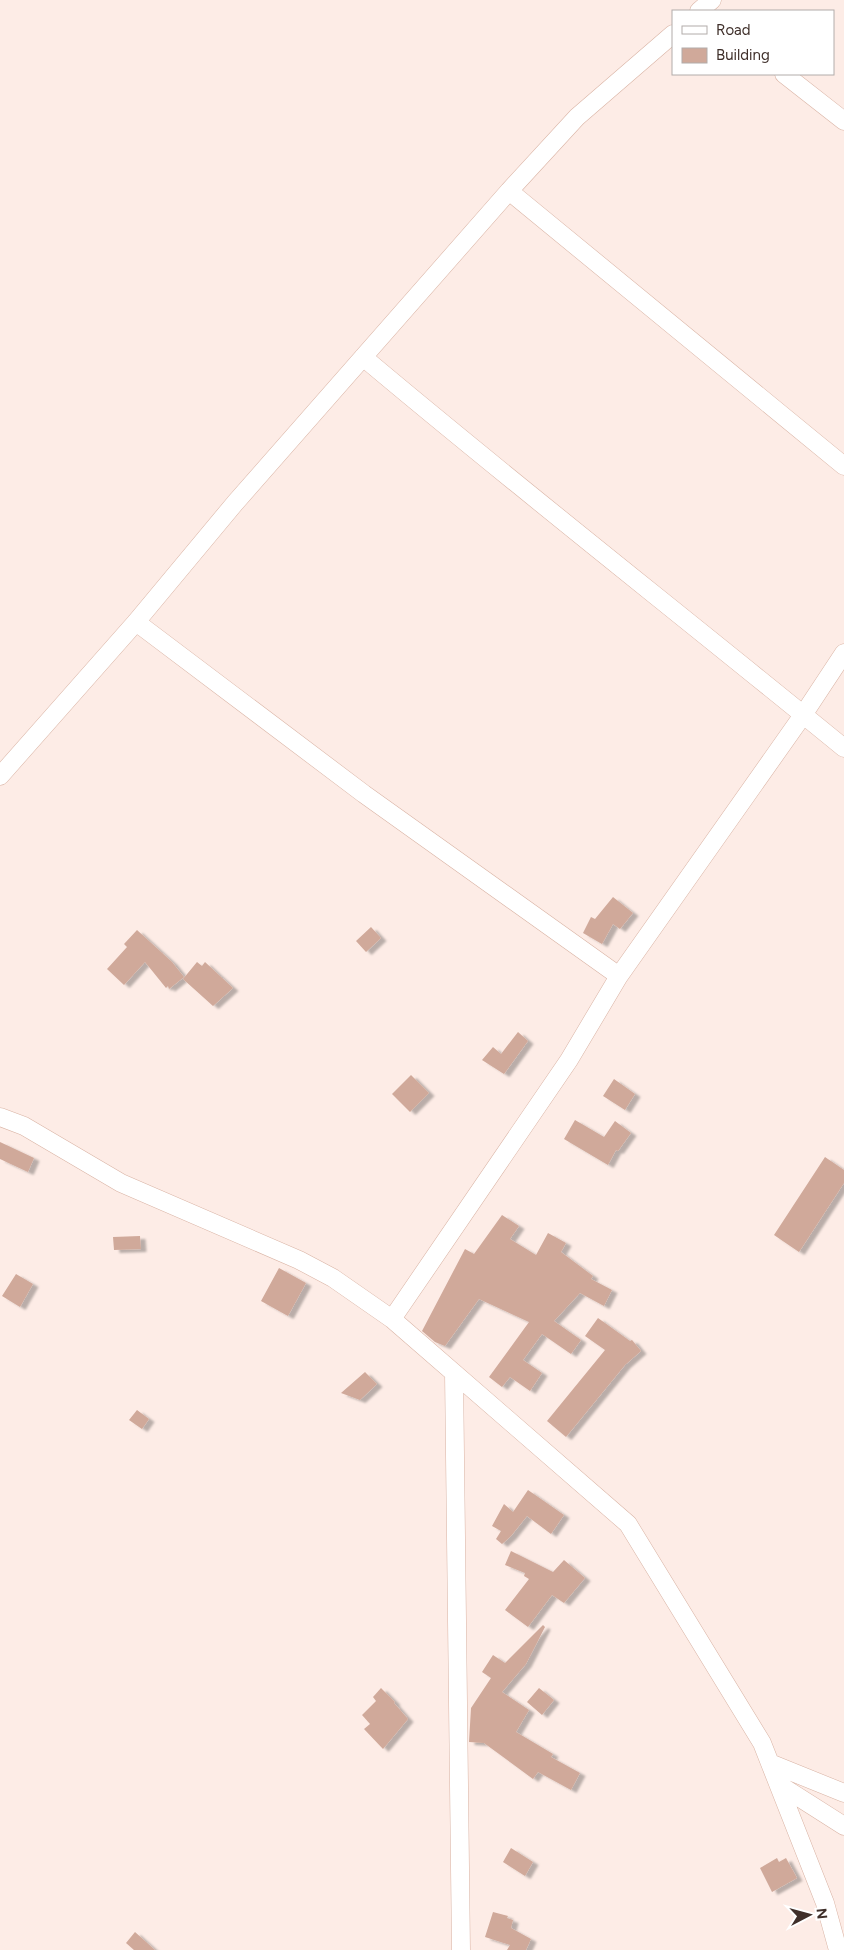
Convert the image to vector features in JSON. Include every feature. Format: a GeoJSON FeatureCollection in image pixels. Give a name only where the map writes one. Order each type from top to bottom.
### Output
{"type":"FeatureCollection","features":[{"type":"Feature","properties":{"kind":"street"},"geometry":{"type":"LineString","coordinates":[[0,776],[136,622],[235,503],[509,191],[577,117],[672,35]]}},
{"type":"Feature","properties":{"kind":"street"},"geometry":{"type":"LineString","coordinates":[[785,75],[844,121]]}},
{"type":"Feature","properties":{"kind":"street"},"geometry":{"type":"LineString","coordinates":[[509,191],[844,466]]}},
{"type":"Feature","properties":{"kind":"street"},"geometry":{"type":"LineString","coordinates":[[363,357],[505,476],[662,600],[844,748]]}},
{"type":"Feature","properties":{"kind":"street"},"geometry":{"type":"LineString","coordinates":[[136,622],[364,794],[619,976]]}},
{"type":"Feature","properties":{"kind":"street"},"geometry":{"type":"LineString","coordinates":[[392,1318],[569,1060],[619,976],[803,715],[844,653]]}},
{"type":"Feature","properties":{"kind":"street"},"geometry":{"type":"LineString","coordinates":[[0,1117],[24,1126],[121,1183],[299,1260],[332,1278],[392,1318],[628,1524],[762,1743],[825,1903],[838,1950]]}},
{"type":"Feature","properties":{"kind":"street"},"geometry":{"type":"LineString","coordinates":[[454,1373],[461,1950]]}},
{"type":"Feature","properties":{"kind":"street"},"geometry":{"type":"LineString","coordinates":[[770,1763],[844,1792]]}},
{"type":"Feature","properties":{"kind":"street"},"geometry":{"type":"LineString","coordinates":[[778,1784],[844,1826]]}},
{"type":"Feature","properties":{"kind":"building"},"geometry":{"type":"Polygon","coordinates":[[[613,897],[633,913],[620,929],[613,924],[602,944],[583,933],[591,917],[595,919],[613,897]]]}},
{"type":"Feature","properties":{"kind":"building"},"geometry":{"type":"Polygon","coordinates":[[[371,927],[381,938],[366,952],[356,941],[371,927]]]}},
{"type":"Feature","properties":{"kind":"building"},"geometry":{"type":"Polygon","coordinates":[[[137,930],[172,962],[184,977],[169,989],[168,986],[166,988],[145,962],[124,985],[107,969],[127,947],[124,944],[137,930]]]}},
{"type":"Feature","properties":{"kind":"building"},"geometry":{"type":"Polygon","coordinates":[[[197,962],[202,966],[205,962],[233,988],[213,1006],[183,979],[197,962]]]}},
{"type":"Feature","properties":{"kind":"building"},"geometry":{"type":"Polygon","coordinates":[[[518,1032],[528,1041],[504,1074],[482,1060],[493,1047],[501,1054],[518,1032]]]}},
{"type":"Feature","properties":{"kind":"building"},"geometry":{"type":"Polygon","coordinates":[[[411,1075],[429,1093],[410,1112],[392,1094],[411,1075]]]}},
{"type":"Feature","properties":{"kind":"building"},"geometry":{"type":"Polygon","coordinates":[[[614,1079],[635,1094],[625,1110],[603,1096],[614,1079]]]}},
{"type":"Feature","properties":{"kind":"building"},"geometry":{"type":"Polygon","coordinates":[[[575,1120],[604,1137],[615,1121],[631,1133],[618,1151],[616,1150],[608,1165],[564,1139],[575,1120]]]}},
{"type":"Feature","properties":{"kind":"building"},"geometry":{"type":"Polygon","coordinates":[[[0,1142],[34,1158],[28,1172],[0,1159],[0,1142]]]}},
{"type":"Feature","properties":{"kind":"building"},"geometry":{"type":"Polygon","coordinates":[[[825,1157],[844,1170],[844,1183],[799,1252],[774,1235],[825,1157]]]}},
{"type":"Feature","properties":{"kind":"building"},"geometry":{"type":"Polygon","coordinates":[[[502,1215],[519,1226],[510,1239],[536,1255],[548,1233],[566,1243],[561,1252],[593,1276],[591,1279],[612,1290],[604,1306],[580,1293],[554,1321],[581,1340],[571,1354],[542,1334],[523,1360],[542,1373],[530,1391],[510,1377],[502,1387],[489,1377],[529,1322],[479,1299],[445,1346],[435,1342],[422,1331],[465,1249],[474,1254],[502,1215]]]}},
{"type":"Feature","properties":{"kind":"building"},"geometry":{"type":"Polygon","coordinates":[[[140,1236],[141,1249],[114,1250],[113,1237],[140,1236]]]}},
{"type":"Feature","properties":{"kind":"building"},"geometry":{"type":"Polygon","coordinates":[[[279,1268],[306,1283],[288,1316],[261,1301],[279,1268]]]}},
{"type":"Feature","properties":{"kind":"building"},"geometry":{"type":"Polygon","coordinates":[[[16,1274],[33,1284],[20,1307],[2,1296],[16,1274]]]}},
{"type":"Feature","properties":{"kind":"building"},"geometry":{"type":"Polygon","coordinates":[[[598,1318],[630,1341],[632,1340],[641,1351],[625,1365],[566,1437],[547,1421],[605,1350],[585,1336],[598,1318]]]}},
{"type":"Feature","properties":{"kind":"building"},"geometry":{"type":"Polygon","coordinates":[[[365,1372],[377,1384],[360,1400],[341,1393],[365,1372]]]}},
{"type":"Feature","properties":{"kind":"building"},"geometry":{"type":"Polygon","coordinates":[[[137,1410],[149,1419],[142,1429],[129,1420],[137,1410]]]}},
{"type":"Feature","properties":{"kind":"building"},"geometry":{"type":"Polygon","coordinates":[[[528,1490],[564,1515],[551,1534],[527,1516],[502,1544],[496,1539],[501,1531],[492,1526],[504,1504],[513,1512],[528,1490]]]}},
{"type":"Feature","properties":{"kind":"building"},"geometry":{"type":"Polygon","coordinates":[[[511,1551],[553,1572],[564,1560],[585,1578],[564,1603],[552,1595],[528,1627],[505,1610],[529,1579],[524,1576],[525,1573],[505,1565],[511,1551]]]}},
{"type":"Feature","properties":{"kind":"building"},"geometry":{"type":"Polygon","coordinates":[[[543,1625],[545,1627],[526,1664],[502,1692],[529,1710],[516,1732],[553,1754],[551,1757],[580,1773],[571,1790],[538,1772],[533,1779],[484,1743],[469,1742],[471,1708],[491,1678],[482,1672],[493,1655],[505,1663],[543,1625]]]}},
{"type":"Feature","properties":{"kind":"building"},"geometry":{"type":"Polygon","coordinates":[[[381,1688],[408,1719],[383,1749],[364,1729],[370,1724],[362,1715],[376,1701],[373,1697],[381,1688]]]}},
{"type":"Feature","properties":{"kind":"building"},"geometry":{"type":"Polygon","coordinates":[[[539,1688],[554,1700],[542,1715],[527,1702],[539,1688]]]}},
{"type":"Feature","properties":{"kind":"building"},"geometry":{"type":"Polygon","coordinates":[[[511,1848],[533,1862],[525,1876],[503,1862],[511,1848]]]}},
{"type":"Feature","properties":{"kind":"building"},"geometry":{"type":"Polygon","coordinates":[[[777,1858],[779,1862],[786,1858],[797,1878],[772,1892],[760,1868],[777,1858]]]}},
{"type":"Feature","properties":{"kind":"building"},"geometry":{"type":"Polygon","coordinates":[[[493,1912],[508,1916],[507,1918],[513,1920],[511,1928],[531,1939],[526,1950],[507,1950],[510,1945],[485,1937],[493,1912]]]}},
{"type":"Feature","properties":{"kind":"building"},"geometry":{"type":"Polygon","coordinates":[[[135,1932],[155,1950],[134,1950],[126,1943],[135,1932]]]}}]}
